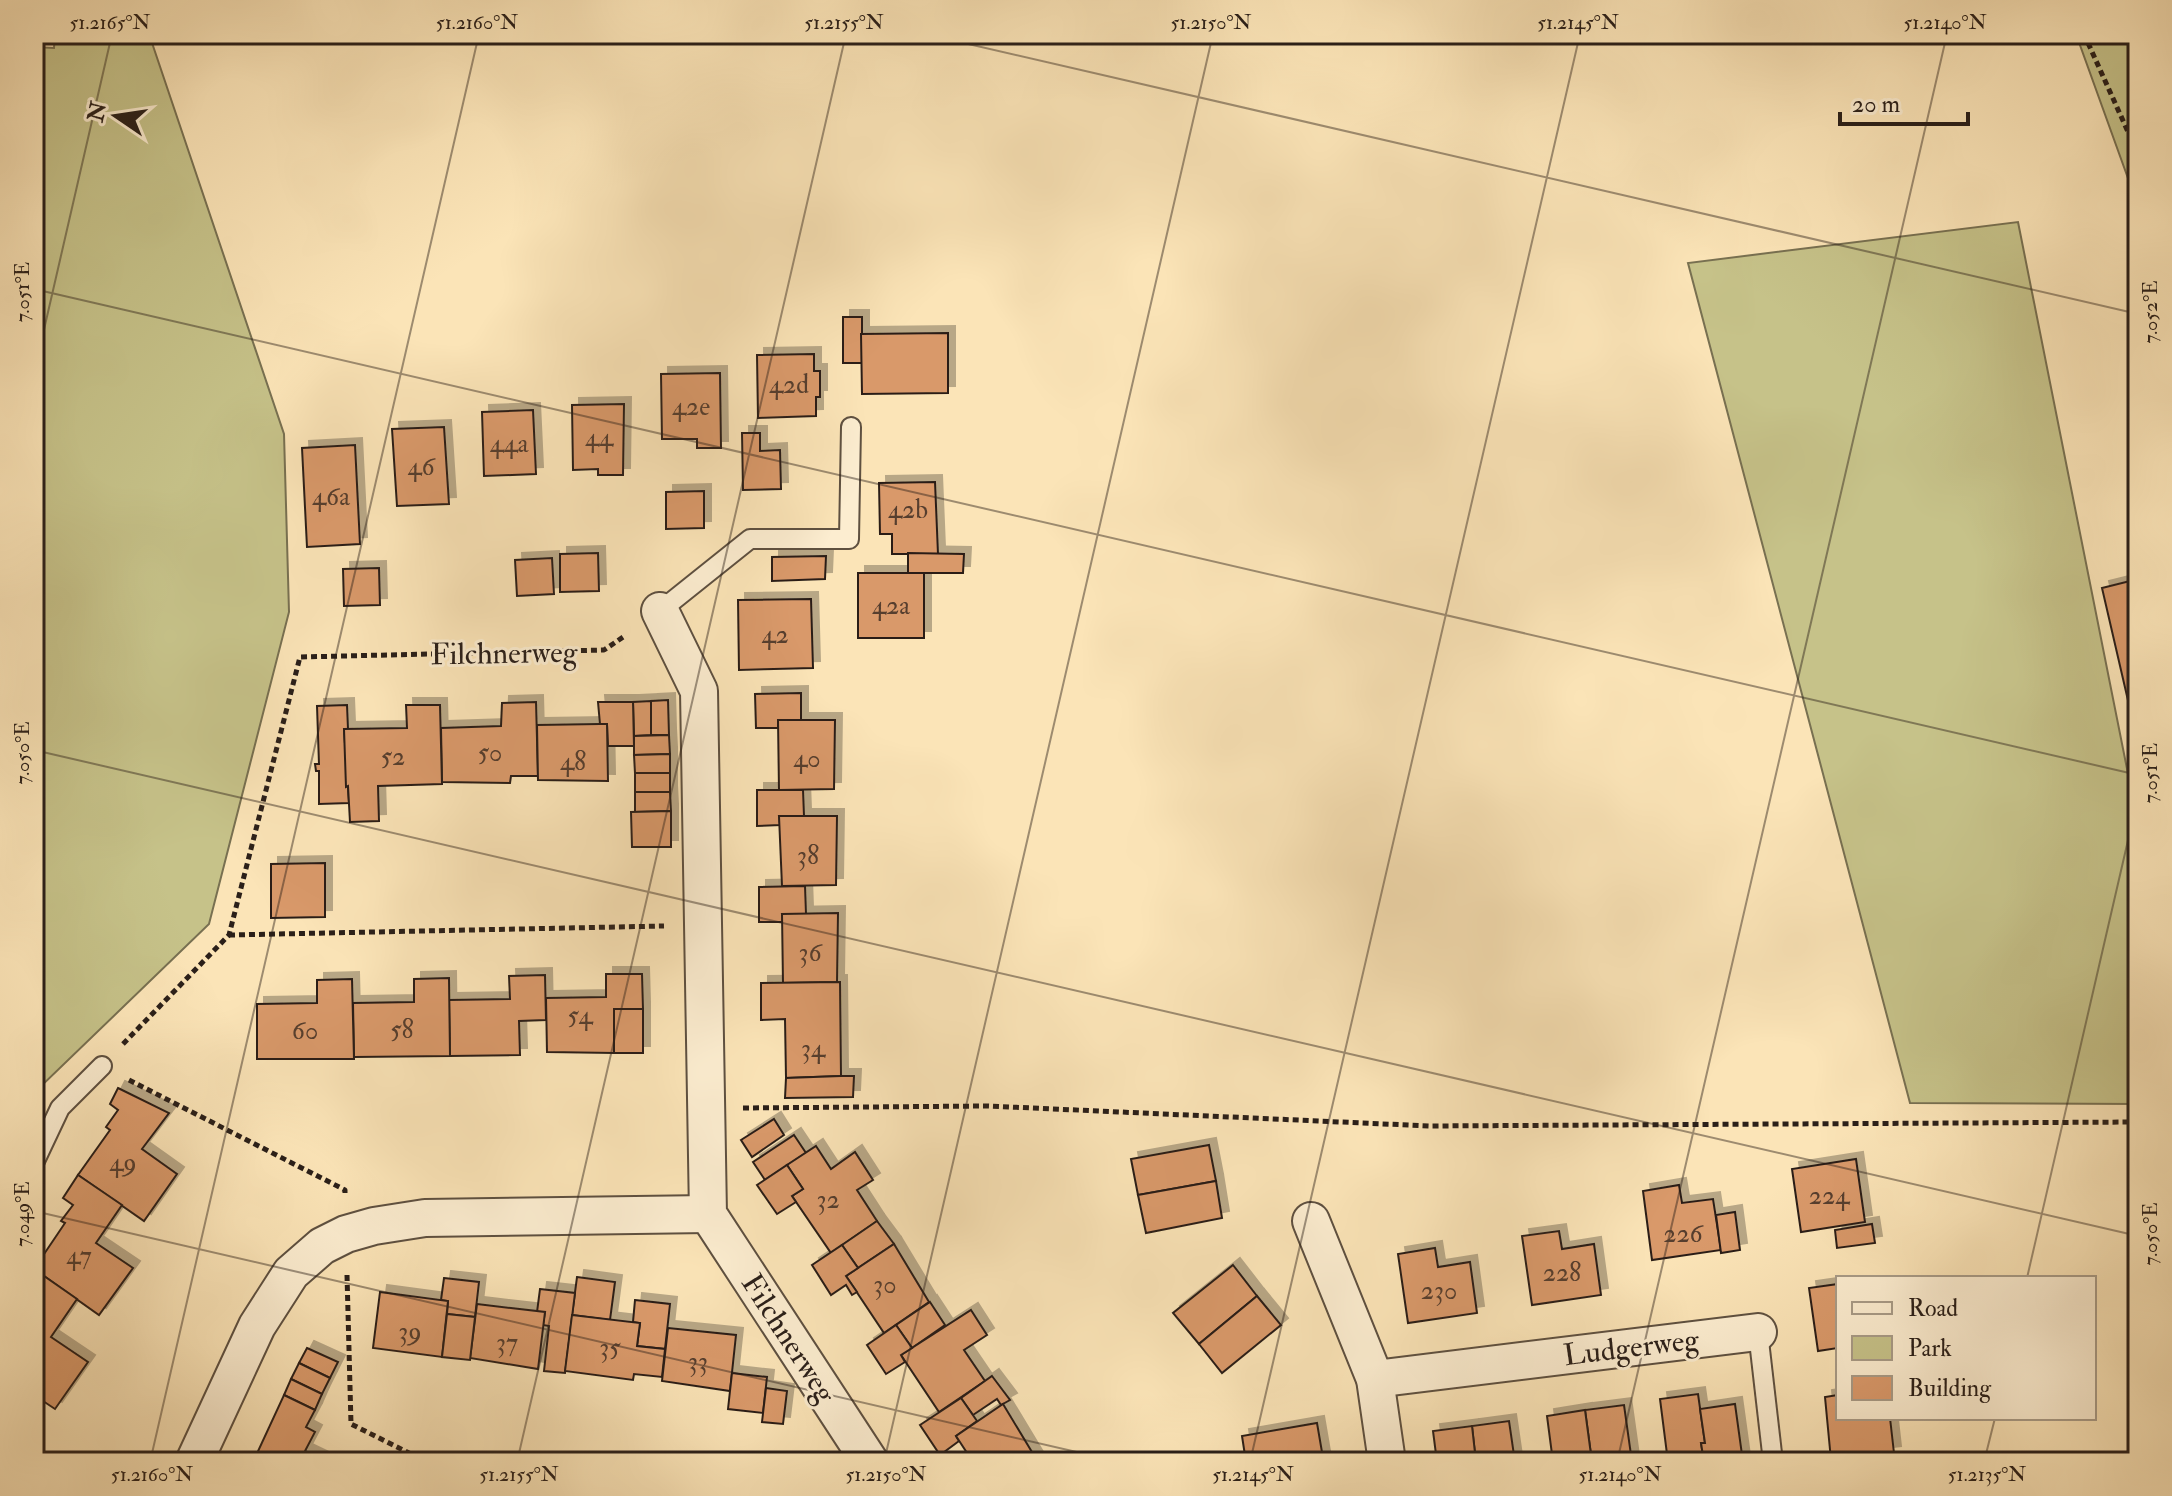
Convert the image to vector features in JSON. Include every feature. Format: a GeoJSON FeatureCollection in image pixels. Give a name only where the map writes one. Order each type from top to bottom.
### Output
{"type":"FeatureCollection","features":[{"type":"Feature","properties":{"kind":"street"},"geometry":{"type":"LineString","coordinates":[[194,1462],[257,1326],[291,1273],[322,1246],[346,1234],[425,1218],[708,1214],[699,691],[660,611]]}},
{"type":"Feature","properties":{"kind":"street","name":"Filchnerweg"},"geometry":{"type":"LineString","coordinates":[[708,1214],[870,1462]]}},
{"type":"Feature","properties":{"kind":"street"},"geometry":{"type":"LineString","coordinates":[[1311,1221],[1375,1379],[1387,1462]]}},
{"type":"Feature","properties":{"kind":"street","name":"Ludgerweg"},"geometry":{"type":"LineString","coordinates":[[1375,1379],[1758,1332]]}},
{"type":"Feature","properties":{"kind":"lane"},"geometry":{"type":"LineString","coordinates":[[660,611],[750,539],[849,539],[851,427]]}},
{"type":"Feature","properties":{"kind":"lane"},"geometry":{"type":"LineString","coordinates":[[34,1163],[60,1108],[102,1066]]}},
{"type":"Feature","properties":{"kind":"lane","name":"Ludgerweg"},"geometry":{"type":"LineString","coordinates":[[1758,1332],[1773,1462]]}},
{"type":"Feature","properties":{"kind":"path"},"geometry":{"type":"LineString","coordinates":[[2084,34],[2138,154]]}},
{"type":"Feature","properties":{"kind":"path","name":"Filchnerweg"},"geometry":{"type":"LineString","coordinates":[[102,1066],[229,935],[300,657],[604,650],[660,611]]}},
{"type":"Feature","properties":{"kind":"path"},"geometry":{"type":"LineString","coordinates":[[229,935],[703,925]]}},
{"type":"Feature","properties":{"kind":"path"},"geometry":{"type":"LineString","coordinates":[[102,1066],[345,1190]]}},
{"type":"Feature","properties":{"kind":"path"},"geometry":{"type":"LineString","coordinates":[[705,1108],[988,1106],[1429,1126],[2138,1122]]}},
{"type":"Feature","properties":{"kind":"path"},"geometry":{"type":"LineString","coordinates":[[346,1234],[351,1424],[427,1462]]}},
{"type":"Feature","properties":{"kind":"green space"},"geometry":{"type":"Polygon","coordinates":[[[55,34],[149,34],[284,434],[289,612],[209,924],[34,1093],[34,47],[54,48],[55,34]]]}},
{"type":"Feature","properties":{"kind":"green space"},"geometry":{"type":"Polygon","coordinates":[[[2076,34],[2138,34],[2138,206],[2076,34]]]}},
{"type":"Feature","properties":{"kind":"green space"},"geometry":{"type":"Polygon","coordinates":[[[2018,222],[2138,824],[2138,1104],[1910,1103],[1688,263],[2018,222]]]}},
{"type":"Feature","properties":{"kind":"building"},"geometry":{"type":"Polygon","coordinates":[[[843,317],[862,317],[862,363],[843,363],[843,317]]]}},
{"type":"Feature","properties":{"kind":"building"},"geometry":{"type":"Polygon","coordinates":[[[948,333],[948,393],[862,394],[861,334],[948,333]]]}},
{"type":"Feature","properties":{"kind":"building"},"geometry":{"type":"Polygon","coordinates":[[[814,354],[814,371],[820,371],[816,416],[758,418],[757,355],[814,354]]]}},
{"type":"Feature","properties":{"kind":"building"},"geometry":{"type":"Polygon","coordinates":[[[720,373],[721,448],[697,448],[697,439],[662,439],[661,374],[720,373]]]}},
{"type":"Feature","properties":{"kind":"building"},"geometry":{"type":"Polygon","coordinates":[[[624,404],[623,475],[598,475],[598,469],[573,470],[572,405],[624,404]]]}},
{"type":"Feature","properties":{"kind":"building"},"geometry":{"type":"Polygon","coordinates":[[[533,410],[536,474],[484,476],[482,412],[533,410]]]}},
{"type":"Feature","properties":{"kind":"building"},"geometry":{"type":"Polygon","coordinates":[[[444,427],[449,504],[397,506],[392,429],[444,427]]]}},
{"type":"Feature","properties":{"kind":"building"},"geometry":{"type":"Polygon","coordinates":[[[742,433],[760,433],[760,451],[780,450],[781,489],[743,490],[742,433]]]}},
{"type":"Feature","properties":{"kind":"building"},"geometry":{"type":"Polygon","coordinates":[[[355,445],[360,544],[307,547],[302,448],[355,445]]]}},
{"type":"Feature","properties":{"kind":"building"},"geometry":{"type":"Polygon","coordinates":[[[935,482],[938,554],[892,554],[892,534],[880,534],[879,483],[935,482]]]}},
{"type":"Feature","properties":{"kind":"building"},"geometry":{"type":"Polygon","coordinates":[[[704,491],[704,528],[666,529],[666,492],[704,491]]]}},
{"type":"Feature","properties":{"kind":"building"},"geometry":{"type":"Polygon","coordinates":[[[598,553],[599,591],[560,592],[560,554],[598,553]]]}},
{"type":"Feature","properties":{"kind":"building"},"geometry":{"type":"Polygon","coordinates":[[[908,553],[964,554],[963,573],[908,573],[908,553]]]}},
{"type":"Feature","properties":{"kind":"building"},"geometry":{"type":"Polygon","coordinates":[[[826,556],[825,579],[772,581],[772,557],[826,556]]]}},
{"type":"Feature","properties":{"kind":"building"},"geometry":{"type":"Polygon","coordinates":[[[552,558],[554,594],[517,596],[515,560],[552,558]]]}},
{"type":"Feature","properties":{"kind":"building"},"geometry":{"type":"Polygon","coordinates":[[[379,568],[380,605],[344,606],[343,569],[379,568]]]}},
{"type":"Feature","properties":{"kind":"building"},"geometry":{"type":"Polygon","coordinates":[[[858,573],[924,573],[924,638],[858,638],[858,573]]]}},
{"type":"Feature","properties":{"kind":"building"},"geometry":{"type":"Polygon","coordinates":[[[2138,579],[2138,735],[2136,735],[2102,588],[2138,579]]]}},
{"type":"Feature","properties":{"kind":"building"},"geometry":{"type":"Polygon","coordinates":[[[811,599],[813,668],[739,670],[738,600],[811,599]]]}},
{"type":"Feature","properties":{"kind":"building"},"geometry":{"type":"Polygon","coordinates":[[[801,693],[801,720],[778,720],[778,728],[756,728],[755,694],[801,693]]]}},
{"type":"Feature","properties":{"kind":"building"},"geometry":{"type":"Polygon","coordinates":[[[668,700],[669,735],[651,735],[651,701],[668,700]]]}},
{"type":"Feature","properties":{"kind":"building"},"geometry":{"type":"Polygon","coordinates":[[[651,701],[651,735],[634,736],[633,702],[651,701]]]}},
{"type":"Feature","properties":{"kind":"building"},"geometry":{"type":"Polygon","coordinates":[[[536,702],[538,776],[511,776],[510,783],[442,782],[441,728],[501,726],[502,703],[536,702]]]}},
{"type":"Feature","properties":{"kind":"building"},"geometry":{"type":"Polygon","coordinates":[[[598,702],[633,702],[634,746],[608,746],[607,724],[600,724],[598,702]]]}},
{"type":"Feature","properties":{"kind":"building"},"geometry":{"type":"Polygon","coordinates":[[[347,705],[348,729],[344,729],[349,803],[319,804],[319,771],[316,771],[315,764],[319,764],[317,706],[347,705]]]}},
{"type":"Feature","properties":{"kind":"building"},"geometry":{"type":"Polygon","coordinates":[[[406,705],[440,705],[442,784],[378,786],[379,821],[350,822],[344,729],[407,728],[406,705]]]}},
{"type":"Feature","properties":{"kind":"building"},"geometry":{"type":"Polygon","coordinates":[[[778,720],[835,720],[834,789],[779,790],[778,720]]]}},
{"type":"Feature","properties":{"kind":"building"},"geometry":{"type":"Polygon","coordinates":[[[607,724],[608,781],[538,780],[537,725],[607,724]]]}},
{"type":"Feature","properties":{"kind":"building"},"geometry":{"type":"Polygon","coordinates":[[[669,735],[670,754],[634,755],[634,736],[669,735]]]}},
{"type":"Feature","properties":{"kind":"building"},"geometry":{"type":"Polygon","coordinates":[[[670,754],[670,773],[635,773],[634,755],[670,754]]]}},
{"type":"Feature","properties":{"kind":"building"},"geometry":{"type":"Polygon","coordinates":[[[635,773],[670,773],[670,792],[635,792],[635,773]]]}},
{"type":"Feature","properties":{"kind":"building"},"geometry":{"type":"Polygon","coordinates":[[[757,790],[803,790],[804,816],[779,816],[780,825],[757,826],[757,790]]]}},
{"type":"Feature","properties":{"kind":"building"},"geometry":{"type":"Polygon","coordinates":[[[635,792],[670,792],[671,811],[635,812],[635,792]]]}},
{"type":"Feature","properties":{"kind":"building"},"geometry":{"type":"Polygon","coordinates":[[[671,811],[671,847],[632,847],[631,812],[671,811]]]}},
{"type":"Feature","properties":{"kind":"building"},"geometry":{"type":"Polygon","coordinates":[[[779,816],[837,816],[836,885],[782,886],[779,816]]]}},
{"type":"Feature","properties":{"kind":"building"},"geometry":{"type":"Polygon","coordinates":[[[325,863],[325,917],[271,918],[271,864],[325,863]]]}},
{"type":"Feature","properties":{"kind":"building"},"geometry":{"type":"Polygon","coordinates":[[[805,886],[806,914],[782,914],[783,922],[759,922],[759,887],[805,886]]]}},
{"type":"Feature","properties":{"kind":"building"},"geometry":{"type":"Polygon","coordinates":[[[838,913],[837,982],[783,983],[782,914],[838,913]]]}},
{"type":"Feature","properties":{"kind":"building"},"geometry":{"type":"Polygon","coordinates":[[[606,974],[642,974],[643,1009],[614,1009],[614,1053],[547,1052],[546,998],[606,997],[606,974]]]}},
{"type":"Feature","properties":{"kind":"building"},"geometry":{"type":"Polygon","coordinates":[[[545,975],[546,1020],[519,1021],[520,1055],[450,1056],[449,1000],[510,999],[509,976],[545,975]]]}},
{"type":"Feature","properties":{"kind":"building"},"geometry":{"type":"Polygon","coordinates":[[[449,978],[450,1056],[354,1057],[353,1003],[414,1002],[414,979],[449,978]]]}},
{"type":"Feature","properties":{"kind":"building"},"geometry":{"type":"Polygon","coordinates":[[[352,979],[354,1059],[257,1059],[257,1004],[317,1003],[317,980],[352,979]]]}},
{"type":"Feature","properties":{"kind":"building"},"geometry":{"type":"Polygon","coordinates":[[[840,982],[841,1076],[786,1078],[785,1019],[761,1020],[761,983],[840,982]]]}},
{"type":"Feature","properties":{"kind":"building"},"geometry":{"type":"Polygon","coordinates":[[[614,1009],[643,1009],[643,1053],[614,1053],[614,1009]]]}},
{"type":"Feature","properties":{"kind":"building"},"geometry":{"type":"Polygon","coordinates":[[[854,1076],[853,1097],[785,1098],[786,1078],[854,1076]]]}},
{"type":"Feature","properties":{"kind":"building"},"geometry":{"type":"Polygon","coordinates":[[[118,1088],[169,1113],[142,1149],[177,1174],[144,1221],[78,1175],[110,1130],[106,1127],[118,1110],[110,1104],[118,1088]]]}},
{"type":"Feature","properties":{"kind":"building"},"geometry":{"type":"Polygon","coordinates":[[[774,1119],[784,1135],[752,1157],[741,1140],[774,1119]]]}},
{"type":"Feature","properties":{"kind":"building"},"geometry":{"type":"Polygon","coordinates":[[[794,1135],[806,1153],[765,1180],[753,1162],[794,1135]]]}},
{"type":"Feature","properties":{"kind":"building"},"geometry":{"type":"Polygon","coordinates":[[[1209,1145],[1216,1181],[1138,1195],[1131,1159],[1209,1145]]]}},
{"type":"Feature","properties":{"kind":"building"},"geometry":{"type":"Polygon","coordinates":[[[816,1146],[831,1169],[855,1152],[873,1180],[857,1190],[877,1221],[831,1253],[792,1196],[803,1189],[787,1165],[816,1146]]]}},
{"type":"Feature","properties":{"kind":"building"},"geometry":{"type":"Polygon","coordinates":[[[1856,1159],[1865,1222],[1801,1232],[1792,1169],[1856,1159]]]}},
{"type":"Feature","properties":{"kind":"building"},"geometry":{"type":"Polygon","coordinates":[[[787,1165],[803,1189],[792,1196],[796,1202],[777,1214],[757,1185],[787,1165]]]}},
{"type":"Feature","properties":{"kind":"building"},"geometry":{"type":"Polygon","coordinates":[[[78,1175],[122,1205],[96,1243],[133,1268],[99,1315],[34,1269],[65,1223],[61,1221],[73,1205],[63,1198],[78,1175]]]}},
{"type":"Feature","properties":{"kind":"building"},"geometry":{"type":"Polygon","coordinates":[[[1216,1181],[1222,1218],[1146,1233],[1138,1195],[1216,1181]]]}},
{"type":"Feature","properties":{"kind":"building"},"geometry":{"type":"Polygon","coordinates":[[[1679,1185],[1682,1203],[1713,1199],[1721,1250],[1652,1260],[1643,1191],[1679,1185]]]}},
{"type":"Feature","properties":{"kind":"building"},"geometry":{"type":"Polygon","coordinates":[[[1735,1212],[1740,1250],[1721,1253],[1716,1215],[1735,1212]]]}},
{"type":"Feature","properties":{"kind":"building"},"geometry":{"type":"Polygon","coordinates":[[[877,1221],[894,1244],[858,1268],[842,1245],[877,1221]]]}},
{"type":"Feature","properties":{"kind":"building"},"geometry":{"type":"Polygon","coordinates":[[[1872,1224],[1875,1243],[1837,1248],[1835,1230],[1872,1224]]]}},
{"type":"Feature","properties":{"kind":"building"},"geometry":{"type":"Polygon","coordinates":[[[1559,1231],[1562,1249],[1594,1244],[1601,1295],[1532,1305],[1522,1236],[1559,1231]]]}},
{"type":"Feature","properties":{"kind":"building"},"geometry":{"type":"Polygon","coordinates":[[[894,1244],[929,1302],[884,1333],[846,1276],[894,1244]]]}},
{"type":"Feature","properties":{"kind":"building"},"geometry":{"type":"Polygon","coordinates":[[[842,1245],[858,1268],[846,1276],[857,1292],[852,1295],[846,1285],[831,1295],[812,1265],[842,1245]]]}},
{"type":"Feature","properties":{"kind":"building"},"geometry":{"type":"Polygon","coordinates":[[[1435,1248],[1438,1267],[1470,1262],[1477,1313],[1408,1323],[1398,1254],[1435,1248]]]}},
{"type":"Feature","properties":{"kind":"building"},"geometry":{"type":"Polygon","coordinates":[[[1233,1265],[1257,1296],[1199,1344],[1173,1313],[1233,1265]]]}},
{"type":"Feature","properties":{"kind":"building"},"geometry":{"type":"Polygon","coordinates":[[[34,1269],[77,1299],[51,1337],[88,1362],[55,1409],[34,1395],[34,1269]]]}},
{"type":"Feature","properties":{"kind":"building"},"geometry":{"type":"Polygon","coordinates":[[[577,1277],[615,1282],[610,1320],[572,1315],[577,1277]]]}},
{"type":"Feature","properties":{"kind":"building"},"geometry":{"type":"Polygon","coordinates":[[[444,1278],[479,1282],[475,1317],[447,1314],[448,1301],[441,1300],[444,1278]]]}},
{"type":"Feature","properties":{"kind":"building"},"geometry":{"type":"Polygon","coordinates":[[[1836,1284],[1836,1348],[1818,1351],[1809,1288],[1836,1284]]]}},
{"type":"Feature","properties":{"kind":"building"},"geometry":{"type":"Polygon","coordinates":[[[540,1289],[575,1293],[565,1373],[544,1371],[549,1326],[543,1325],[545,1312],[537,1312],[540,1289]]]}},
{"type":"Feature","properties":{"kind":"building"},"geometry":{"type":"Polygon","coordinates":[[[380,1292],[448,1301],[442,1357],[373,1348],[380,1292]]]}},
{"type":"Feature","properties":{"kind":"building"},"geometry":{"type":"Polygon","coordinates":[[[1257,1296],[1281,1325],[1222,1373],[1199,1344],[1257,1296]]]}},
{"type":"Feature","properties":{"kind":"building"},"geometry":{"type":"Polygon","coordinates":[[[635,1300],[670,1304],[665,1349],[637,1346],[640,1323],[633,1322],[635,1300]]]}},
{"type":"Feature","properties":{"kind":"building"},"geometry":{"type":"Polygon","coordinates":[[[930,1302],[945,1325],[912,1348],[896,1325],[930,1302]]]}},
{"type":"Feature","properties":{"kind":"building"},"geometry":{"type":"Polygon","coordinates":[[[477,1304],[545,1312],[538,1369],[470,1358],[477,1304]]]}},
{"type":"Feature","properties":{"kind":"building"},"geometry":{"type":"Polygon","coordinates":[[[971,1310],[987,1335],[964,1350],[985,1381],[939,1412],[901,1355],[971,1310]]]}},
{"type":"Feature","properties":{"kind":"building"},"geometry":{"type":"Polygon","coordinates":[[[447,1314],[475,1317],[470,1360],[442,1357],[447,1314]]]}},
{"type":"Feature","properties":{"kind":"building"},"geometry":{"type":"Polygon","coordinates":[[[572,1315],[640,1323],[637,1346],[665,1349],[662,1377],[634,1374],[633,1380],[565,1371],[572,1315]]]}},
{"type":"Feature","properties":{"kind":"building"},"geometry":{"type":"Polygon","coordinates":[[[896,1325],[912,1348],[901,1355],[905,1362],[886,1374],[867,1345],[896,1325]]]}},
{"type":"Feature","properties":{"kind":"building"},"geometry":{"type":"Polygon","coordinates":[[[668,1328],[736,1335],[730,1391],[662,1381],[668,1328]]]}},
{"type":"Feature","properties":{"kind":"building"},"geometry":{"type":"Polygon","coordinates":[[[307,1348],[338,1362],[330,1378],[299,1363],[307,1348]]]}},
{"type":"Feature","properties":{"kind":"building"},"geometry":{"type":"Polygon","coordinates":[[[299,1363],[330,1378],[322,1394],[291,1379],[299,1363]]]}},
{"type":"Feature","properties":{"kind":"building"},"geometry":{"type":"Polygon","coordinates":[[[732,1373],[767,1377],[763,1413],[728,1409],[732,1373]]]}},
{"type":"Feature","properties":{"kind":"building"},"geometry":{"type":"Polygon","coordinates":[[[992,1376],[1010,1400],[1001,1405],[997,1399],[973,1415],[961,1398],[992,1376]]]}},
{"type":"Feature","properties":{"kind":"building"},"geometry":{"type":"Polygon","coordinates":[[[291,1379],[322,1394],[315,1410],[284,1395],[291,1379]]]}},
{"type":"Feature","properties":{"kind":"building"},"geometry":{"type":"Polygon","coordinates":[[[766,1388],[787,1391],[783,1424],[762,1422],[766,1388]]]}},
{"type":"Feature","properties":{"kind":"building"},"geometry":{"type":"Polygon","coordinates":[[[1698,1394],[1705,1443],[1701,1443],[1704,1462],[1668,1462],[1660,1399],[1698,1394]]]}},
{"type":"Feature","properties":{"kind":"building"},"geometry":{"type":"Polygon","coordinates":[[[284,1395],[315,1410],[306,1427],[315,1432],[305,1451],[328,1462],[253,1462],[284,1395]]]}},
{"type":"Feature","properties":{"kind":"building"},"geometry":{"type":"Polygon","coordinates":[[[1836,1395],[1836,1420],[1890,1420],[1894,1453],[1831,1460],[1825,1397],[1836,1395]]]}},
{"type":"Feature","properties":{"kind":"building"},"geometry":{"type":"Polygon","coordinates":[[[961,1398],[977,1421],[956,1436],[959,1441],[940,1455],[920,1425],[961,1398]]]}},
{"type":"Feature","properties":{"kind":"building"},"geometry":{"type":"Polygon","coordinates":[[[1003,1404],[1038,1462],[973,1462],[956,1436],[1003,1404]]]}},
{"type":"Feature","properties":{"kind":"building"},"geometry":{"type":"Polygon","coordinates":[[[1735,1404],[1743,1462],[1704,1462],[1701,1443],[1705,1443],[1700,1409],[1735,1404]]]}},
{"type":"Feature","properties":{"kind":"building"},"geometry":{"type":"Polygon","coordinates":[[[1624,1405],[1632,1462],[1592,1462],[1585,1410],[1624,1405]]]}},
{"type":"Feature","properties":{"kind":"building"},"geometry":{"type":"Polygon","coordinates":[[[1585,1410],[1592,1462],[1553,1462],[1547,1416],[1585,1410]]]}},
{"type":"Feature","properties":{"kind":"building"},"geometry":{"type":"Polygon","coordinates":[[[1509,1421],[1515,1462],[1476,1462],[1472,1426],[1509,1421]]]}},
{"type":"Feature","properties":{"kind":"building"},"geometry":{"type":"Polygon","coordinates":[[[1317,1423],[1323,1458],[1296,1462],[1246,1462],[1242,1436],[1317,1423]]]}},
{"type":"Feature","properties":{"kind":"building"},"geometry":{"type":"Polygon","coordinates":[[[1472,1426],[1476,1462],[1437,1462],[1433,1431],[1472,1426]]]}},
{"type":"Feature","properties":{"kind":"building"},"geometry":{"type":"Polygon","coordinates":[[[1323,1458],[1323,1462],[1296,1462],[1323,1458]]]}}]}
